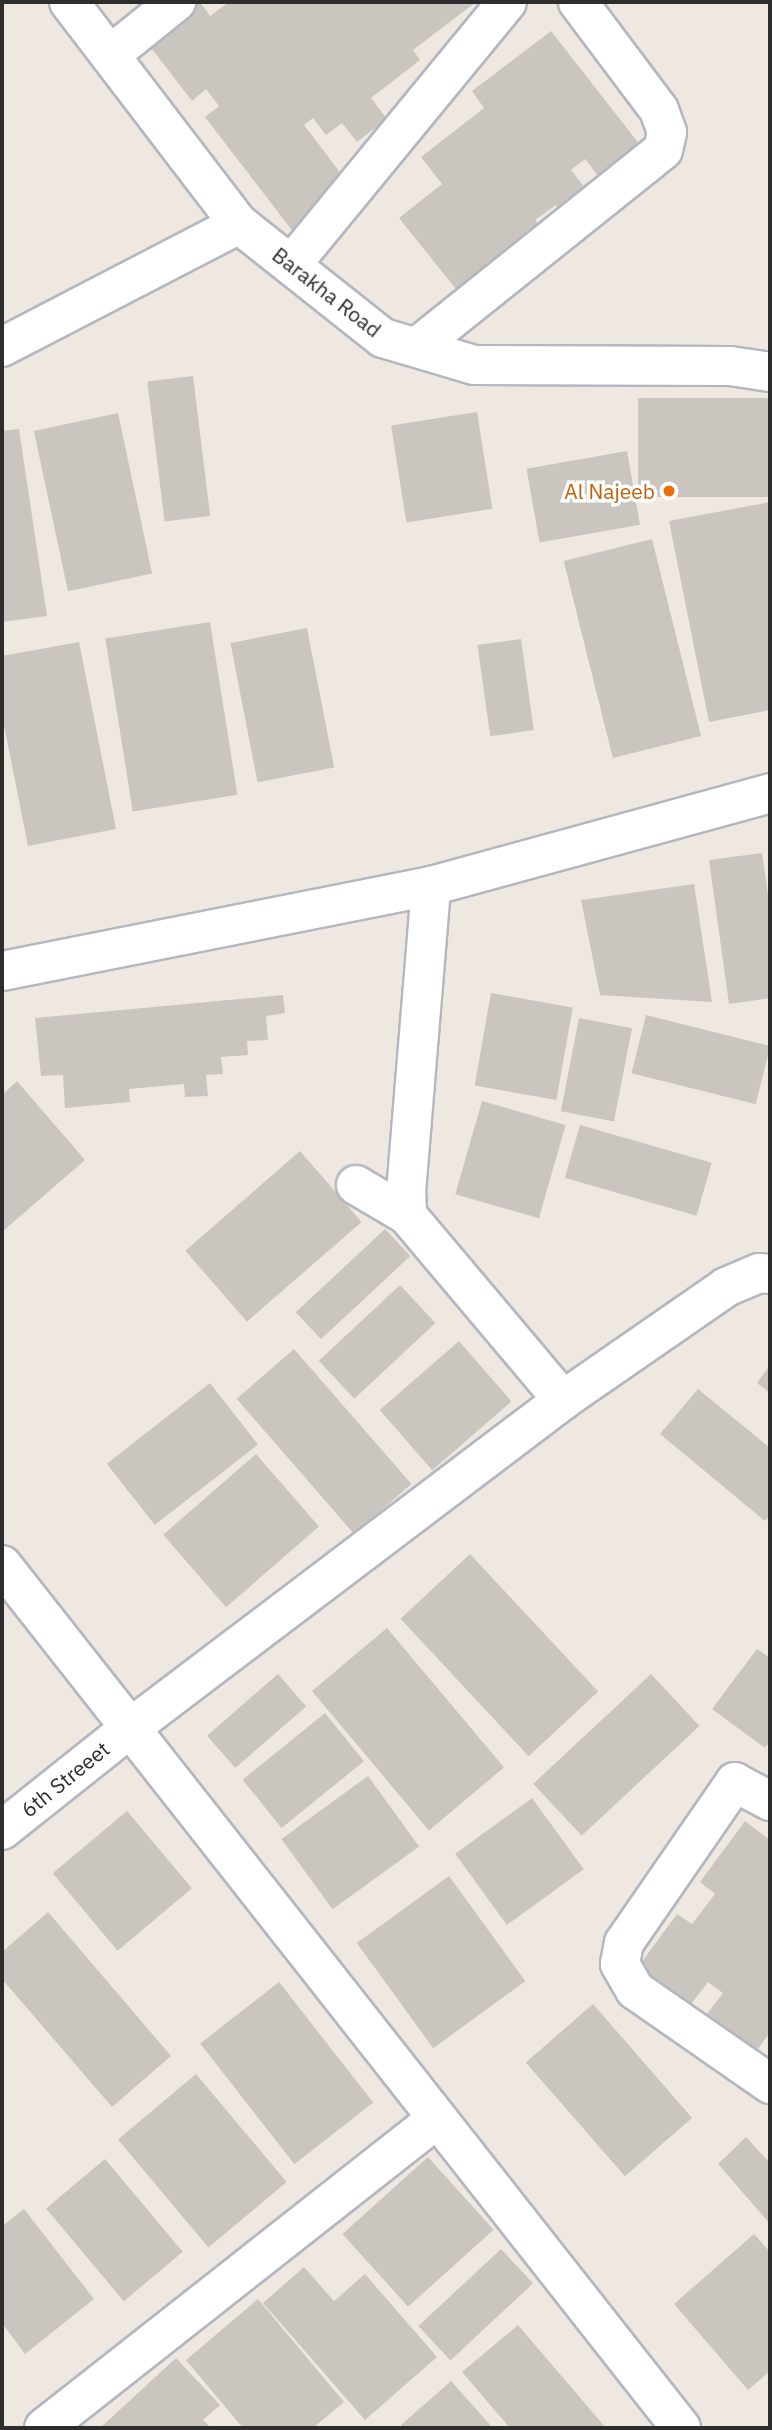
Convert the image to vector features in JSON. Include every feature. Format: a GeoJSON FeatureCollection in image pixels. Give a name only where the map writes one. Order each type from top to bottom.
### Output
{"type":"FeatureCollection","features":[{"type":"Feature","properties":{"kind":"street","name":"Barakha Road"},"geometry":{"type":"LineString","coordinates":[[69,2],[239,224],[383,338],[474,365],[730,366],[770,372]]}},
{"type":"Feature","properties":{"kind":"street"},"geometry":{"type":"LineString","coordinates":[[110,55],[176,2]]}},
{"type":"Feature","properties":{"kind":"street"},"geometry":{"type":"LineString","coordinates":[[291,265],[507,2]]}},
{"type":"Feature","properties":{"kind":"street"},"geometry":{"type":"LineString","coordinates":[[417,347],[663,150],[667,132],[659,110],[578,2]]}},
{"type":"Feature","properties":{"kind":"street"},"geometry":{"type":"LineString","coordinates":[[2,346],[239,224]]}},
{"type":"Feature","properties":{"kind":"street"},"geometry":{"type":"LineString","coordinates":[[2,971],[431,887],[770,793]]}},
{"type":"Feature","properties":{"kind":"street"},"geometry":{"type":"LineString","coordinates":[[407,1215],[406,1192],[431,887]]}},
{"type":"Feature","properties":{"kind":"street"},"geometry":{"type":"LineString","coordinates":[[356,1185],[407,1215],[564,1400]]}},
{"type":"Feature","properties":{"kind":"street","name":"6th Streeet"},"geometry":{"type":"LineString","coordinates":[[2,1830],[129,1729],[564,1400],[726,1287],[759,1273],[770,1274]]}},
{"type":"Feature","properties":{"kind":"street"},"geometry":{"type":"LineString","coordinates":[[2,1565],[681,2428]]}},
{"type":"Feature","properties":{"kind":"street"},"geometry":{"type":"LineString","coordinates":[[770,1801],[735,1782],[624,1943],[620,1964],[635,1990],[770,2084]]}},
{"type":"Feature","properties":{"kind":"street"},"geometry":{"type":"LineString","coordinates":[[44,2428],[436,2120]]}},
{"type":"Feature","properties":{"kind":"building"},"geometry":{"type":"Polygon","coordinates":[[[194,2],[200,2],[210,16],[229,2],[476,2],[413,50],[420,60],[371,98],[387,119],[357,142],[342,123],[326,135],[313,118],[304,125],[352,188],[294,233],[205,117],[219,106],[206,89],[192,101],[145,40],[194,2]]]}},
{"type":"Feature","properties":{"kind":"building"},"geometry":{"type":"Polygon","coordinates":[[[551,31],[644,150],[603,182],[585,159],[571,170],[589,193],[563,213],[556,205],[535,220],[543,229],[459,293],[399,218],[442,184],[421,157],[484,108],[472,91],[551,31]]]}},
{"type":"Feature","properties":{"kind":"building"},"geometry":{"type":"Polygon","coordinates":[[[193,376],[210,516],[165,522],[147,382],[193,376]]]}},
{"type":"Feature","properties":{"kind":"building"},"geometry":{"type":"Polygon","coordinates":[[[638,398],[770,398],[770,497],[638,497],[638,398]]]}},
{"type":"Feature","properties":{"kind":"building"},"geometry":{"type":"Polygon","coordinates":[[[477,412],[492,509],[406,522],[391,426],[477,412]]]}},
{"type":"Feature","properties":{"kind":"building"},"geometry":{"type":"Polygon","coordinates":[[[118,413],[152,573],[68,591],[34,431],[118,413]]]}},
{"type":"Feature","properties":{"kind":"building"},"geometry":{"type":"Polygon","coordinates":[[[19,429],[47,616],[2,622],[2,431],[19,429]]]}},
{"type":"Feature","properties":{"kind":"building"},"geometry":{"type":"Polygon","coordinates":[[[627,451],[640,525],[540,543],[527,469],[627,451]]]}},
{"type":"Feature","properties":{"kind":"building"},"geometry":{"type":"Polygon","coordinates":[[[770,502],[770,710],[709,722],[669,521],[770,502]]]}},
{"type":"Feature","properties":{"kind":"building"},"geometry":{"type":"Polygon","coordinates":[[[652,539],[701,736],[613,758],[564,561],[652,539]]]}},
{"type":"Feature","properties":{"kind":"building"},"geometry":{"type":"Polygon","coordinates":[[[210,622],[237,795],[133,811],[105,639],[210,622]]]}},
{"type":"Feature","properties":{"kind":"building"},"geometry":{"type":"Polygon","coordinates":[[[307,628],[334,767],[258,782],[230,643],[307,628]]]}},
{"type":"Feature","properties":{"kind":"building"},"geometry":{"type":"Polygon","coordinates":[[[521,639],[534,730],[490,736],[477,645],[521,639]]]}},
{"type":"Feature","properties":{"kind":"building"},"geometry":{"type":"Polygon","coordinates":[[[79,642],[116,829],[28,846],[2,715],[2,656],[79,642]]]}},
{"type":"Feature","properties":{"kind":"building"},"geometry":{"type":"Polygon","coordinates":[[[762,853],[770,909],[770,998],[729,1004],[709,860],[762,853]]]}},
{"type":"Feature","properties":{"kind":"building"},"geometry":{"type":"Polygon","coordinates":[[[694,884],[712,1002],[600,995],[581,900],[694,884]]]}},
{"type":"Feature","properties":{"kind":"building"},"geometry":{"type":"Polygon","coordinates":[[[491,993],[573,1007],[556,1100],[475,1086],[491,993]]]}},
{"type":"Feature","properties":{"kind":"building"},"geometry":{"type":"Polygon","coordinates":[[[283,995],[285,1013],[266,1016],[268,1040],[247,1041],[248,1055],[221,1057],[223,1074],[206,1075],[208,1096],[185,1097],[184,1084],[129,1089],[130,1102],[65,1108],[63,1075],[41,1076],[35,1018],[283,995]]]}},
{"type":"Feature","properties":{"kind":"building"},"geometry":{"type":"Polygon","coordinates":[[[646,1015],[770,1046],[756,1104],[631,1073],[646,1015]]]}},
{"type":"Feature","properties":{"kind":"building"},"geometry":{"type":"Polygon","coordinates":[[[579,1018],[632,1028],[614,1122],[561,1111],[579,1018]]]}},
{"type":"Feature","properties":{"kind":"building"},"geometry":{"type":"Polygon","coordinates":[[[17,1081],[85,1160],[2,1232],[2,1095],[17,1081]]]}},
{"type":"Feature","properties":{"kind":"building"},"geometry":{"type":"Polygon","coordinates":[[[482,1101],[566,1125],[539,1218],[455,1194],[482,1101]]]}},
{"type":"Feature","properties":{"kind":"building"},"geometry":{"type":"Polygon","coordinates":[[[580,1125],[712,1163],[697,1216],[565,1178],[580,1125]]]}},
{"type":"Feature","properties":{"kind":"building"},"geometry":{"type":"Polygon","coordinates":[[[300,1151],[362,1222],[247,1322],[185,1251],[300,1151]]]}},
{"type":"Feature","properties":{"kind":"building"},"geometry":{"type":"Polygon","coordinates":[[[385,1229],[410,1256],[321,1339],[296,1312],[385,1229]]]}},
{"type":"Feature","properties":{"kind":"building"},"geometry":{"type":"Polygon","coordinates":[[[400,1285],[435,1323],[354,1399],[319,1361],[400,1285]]]}},
{"type":"Feature","properties":{"kind":"building"},"geometry":{"type":"Polygon","coordinates":[[[459,1341],[511,1401],[432,1470],[380,1410],[459,1341]]]}},
{"type":"Feature","properties":{"kind":"building"},"geometry":{"type":"Polygon","coordinates":[[[294,1349],[411,1484],[354,1534],[237,1399],[294,1349]]]}},
{"type":"Feature","properties":{"kind":"building"},"geometry":{"type":"Polygon","coordinates":[[[770,1365],[770,1393],[757,1383],[770,1365]]]}},
{"type":"Feature","properties":{"kind":"building"},"geometry":{"type":"Polygon","coordinates":[[[210,1383],[258,1444],[155,1525],[107,1464],[210,1383]]]}},
{"type":"Feature","properties":{"kind":"building"},"geometry":{"type":"Polygon","coordinates":[[[698,1389],[770,1448],[770,1515],[765,1521],[660,1434],[698,1389]]]}},
{"type":"Feature","properties":{"kind":"building"},"geometry":{"type":"Polygon","coordinates":[[[256,1454],[319,1526],[226,1607],[163,1535],[256,1454]]]}},
{"type":"Feature","properties":{"kind":"building"},"geometry":{"type":"Polygon","coordinates":[[[470,1554],[598,1691],[529,1756],[401,1619],[470,1554]]]}},
{"type":"Feature","properties":{"kind":"building"},"geometry":{"type":"Polygon","coordinates":[[[387,1628],[504,1767],[429,1830],[312,1691],[387,1628]]]}},
{"type":"Feature","properties":{"kind":"building"},"geometry":{"type":"Polygon","coordinates":[[[757,1649],[770,1658],[770,1741],[765,1748],[712,1709],[757,1649]]]}},
{"type":"Feature","properties":{"kind":"building"},"geometry":{"type":"Polygon","coordinates":[[[278,1674],[306,1706],[235,1768],[207,1736],[278,1674]]]}},
{"type":"Feature","properties":{"kind":"building"},"geometry":{"type":"Polygon","coordinates":[[[651,1674],[699,1726],[582,1836],[533,1784],[651,1674]]]}},
{"type":"Feature","properties":{"kind":"building"},"geometry":{"type":"Polygon","coordinates":[[[325,1713],[364,1761],[282,1828],[243,1780],[325,1713]]]}},
{"type":"Feature","properties":{"kind":"building"},"geometry":{"type":"Polygon","coordinates":[[[368,1776],[419,1846],[333,1909],[281,1839],[368,1776]]]}},
{"type":"Feature","properties":{"kind":"building"},"geometry":{"type":"Polygon","coordinates":[[[532,1798],[584,1869],[507,1925],[455,1854],[532,1798]]]}},
{"type":"Feature","properties":{"kind":"building"},"geometry":{"type":"Polygon","coordinates":[[[127,1811],[192,1888],[118,1951],[53,1873],[127,1811]]]}},
{"type":"Feature","properties":{"kind":"building"},"geometry":{"type":"Polygon","coordinates":[[[745,1821],[770,1840],[770,2032],[750,2060],[700,2023],[723,1993],[708,1982],[685,2012],[633,1974],[677,1914],[692,1924],[715,1894],[700,1882],[745,1821]]]}},
{"type":"Feature","properties":{"kind":"building"},"geometry":{"type":"Polygon","coordinates":[[[449,1876],[525,1981],[433,2048],[357,1943],[449,1876]]]}},
{"type":"Feature","properties":{"kind":"building"},"geometry":{"type":"Polygon","coordinates":[[[48,1912],[171,2056],[112,2107],[2,1979],[2,1952],[48,1912]]]}},
{"type":"Feature","properties":{"kind":"building"},"geometry":{"type":"Polygon","coordinates":[[[279,1982],[373,2103],[294,2164],[200,2044],[279,1982]]]}},
{"type":"Feature","properties":{"kind":"building"},"geometry":{"type":"Polygon","coordinates":[[[593,2004],[692,2118],[625,2176],[526,2062],[593,2004]]]}},
{"type":"Feature","properties":{"kind":"building"},"geometry":{"type":"Polygon","coordinates":[[[196,2074],[287,2182],[208,2248],[118,2140],[196,2074]]]}},
{"type":"Feature","properties":{"kind":"building"},"geometry":{"type":"Polygon","coordinates":[[[746,2137],[770,2163],[770,2224],[718,2164],[746,2137]]]}},
{"type":"Feature","properties":{"kind":"building"},"geometry":{"type":"Polygon","coordinates":[[[428,2157],[494,2230],[408,2307],[343,2234],[428,2157]]]}},
{"type":"Feature","properties":{"kind":"building"},"geometry":{"type":"Polygon","coordinates":[[[105,2159],[183,2252],[124,2301],[46,2208],[105,2159]]]}},
{"type":"Feature","properties":{"kind":"building"},"geometry":{"type":"Polygon","coordinates":[[[24,2209],[94,2299],[25,2354],[2,2323],[2,2226],[24,2209]]]}},
{"type":"Feature","properties":{"kind":"building"},"geometry":{"type":"Polygon","coordinates":[[[754,2234],[770,2252],[770,2371],[748,2390],[674,2304],[754,2234]]]}},
{"type":"Feature","properties":{"kind":"building"},"geometry":{"type":"Polygon","coordinates":[[[501,2249],[533,2283],[450,2360],[418,2326],[501,2249]]]}},
{"type":"Feature","properties":{"kind":"building"},"geometry":{"type":"Polygon","coordinates":[[[304,2267],[334,2301],[365,2274],[437,2357],[365,2420],[263,2303],[304,2267]]]}},
{"type":"Feature","properties":{"kind":"building"},"geometry":{"type":"Polygon","coordinates":[[[258,2299],[344,2402],[313,2428],[243,2428],[186,2360],[258,2299]]]}},
{"type":"Feature","properties":{"kind":"building"},"geometry":{"type":"Polygon","coordinates":[[[518,2325],[606,2428],[510,2428],[462,2372],[518,2325]]]}},
{"type":"Feature","properties":{"kind":"building"},"geometry":{"type":"Polygon","coordinates":[[[176,2358],[220,2405],[203,2420],[211,2428],[100,2428],[176,2358]]]}},
{"type":"Feature","properties":{"kind":"building"},"geometry":{"type":"Polygon","coordinates":[[[451,2381],[493,2428],[404,2428],[401,2425],[451,2381]]]}},
{"type":"Feature","properties":{"kind":"place","name":"Al Najeeb"},"geometry":{"type":"Point","coordinates":[669,491]}}]}
